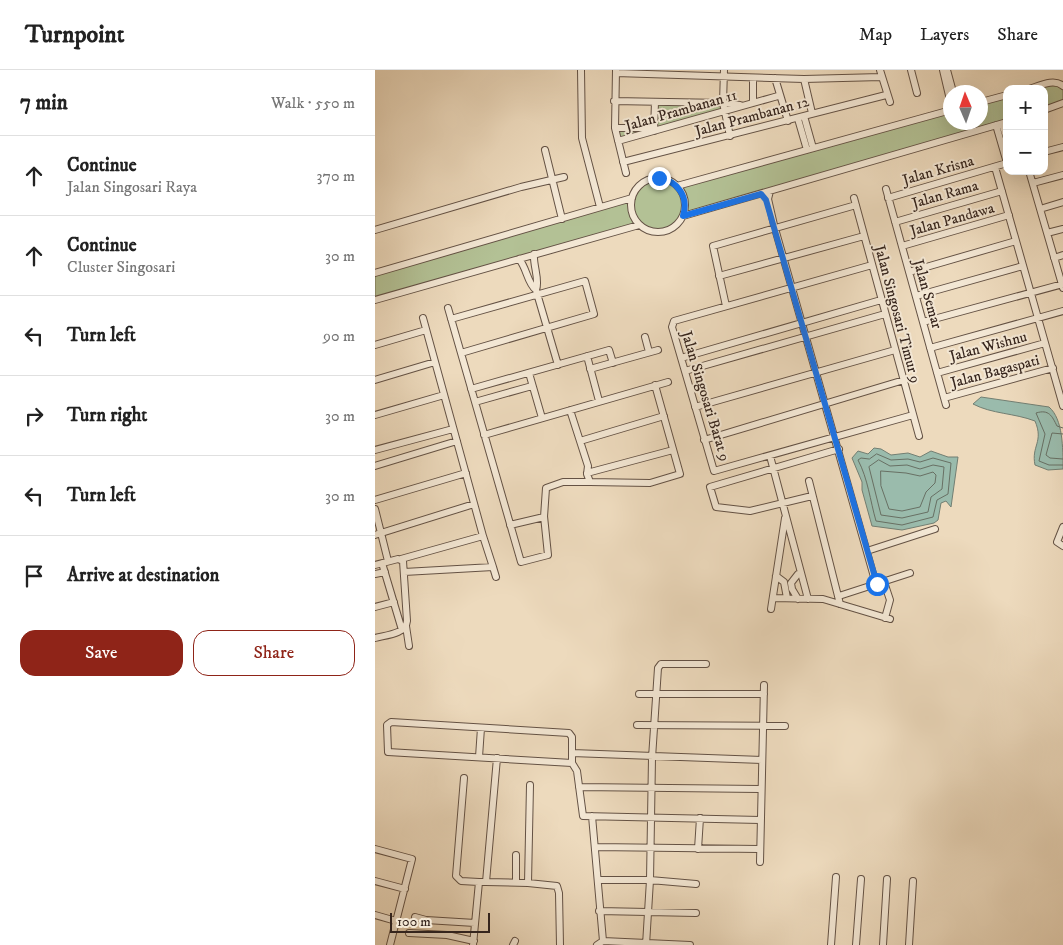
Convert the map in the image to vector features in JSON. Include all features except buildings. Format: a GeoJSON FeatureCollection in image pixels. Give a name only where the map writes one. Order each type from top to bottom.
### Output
{"type":"FeatureCollection","features":[{"type":"Feature","properties":{"kind":"street"},"geometry":{"type":"LineString","coordinates":[[581,70],[582,138],[600,207]]}},
{"type":"Feature","properties":{"kind":"street"},"geometry":{"type":"LineString","coordinates":[[911,70],[917,93]]}},
{"type":"Feature","properties":{"kind":"street"},"geometry":{"type":"LineString","coordinates":[[943,70],[947,85]]}},
{"type":"Feature","properties":{"kind":"street"},"geometry":{"type":"LineString","coordinates":[[947,70],[951,85]]}},
{"type":"Feature","properties":{"kind":"street"},"geometry":{"type":"LineString","coordinates":[[626,173],[615,128],[616,71],[723,73],[753,78],[804,79],[880,74],[890,102]]}},
{"type":"Feature","properties":{"kind":"street"},"geometry":{"type":"LineString","coordinates":[[723,73],[723,103],[730,136]]}},
{"type":"Feature","properties":{"kind":"street"},"geometry":{"type":"LineString","coordinates":[[753,78],[753,103]]}},
{"type":"Feature","properties":{"kind":"street"},"geometry":{"type":"LineString","coordinates":[[775,78],[788,121]]}},
{"type":"Feature","properties":{"kind":"street"},"geometry":{"type":"LineString","coordinates":[[804,79],[811,113]]}},
{"type":"Feature","properties":{"kind":"street"},"geometry":{"type":"LineString","coordinates":[[1043,85],[1062,82]]}},
{"type":"Feature","properties":{"kind":"street","name":"Jalan Prambanan 12"},"geometry":{"type":"LineString","coordinates":[[623,162],[886,95]]}},
{"type":"Feature","properties":{"kind":"street","name":"Jalan Prambanan 11"},"geometry":{"type":"LineString","coordinates":[[618,141],[653,129],[779,96]]}},
{"type":"Feature","properties":{"kind":"street"},"geometry":{"type":"LineString","coordinates":[[988,100],[1003,96]]}},
{"type":"Feature","properties":{"kind":"street"},"geometry":{"type":"LineString","coordinates":[[614,102],[723,103],[742,105]]}},
{"type":"Feature","properties":{"kind":"street"},"geometry":{"type":"LineString","coordinates":[[615,128],[653,129],[655,102]]}},
{"type":"Feature","properties":{"kind":"street"},"geometry":{"type":"LineString","coordinates":[[1048,109],[1063,103]]}},
{"type":"Feature","properties":{"kind":"street"},"geometry":{"type":"LineString","coordinates":[[677,186],[943,112]]}},
{"type":"Feature","properties":{"kind":"street"},"geometry":{"type":"LineString","coordinates":[[801,117],[810,149]]}},
{"type":"Feature","properties":{"kind":"street"},"geometry":{"type":"LineString","coordinates":[[683,216],[1001,124],[1003,137]]}},
{"type":"Feature","properties":{"kind":"street"},"geometry":{"type":"LineString","coordinates":[[1048,151],[1063,147]]}},
{"type":"Feature","properties":{"kind":"street"},"geometry":{"type":"LineString","coordinates":[[545,150],[562,219]]}},
{"type":"Feature","properties":{"kind":"street","name":"Jalan Krisna"},"geometry":{"type":"LineString","coordinates":[[889,198],[1003,164]]}},
{"type":"Feature","properties":{"kind":"street"},"geometry":{"type":"LineString","coordinates":[[995,167],[1063,406]]}},
{"type":"Feature","properties":{"kind":"street"},"geometry":{"type":"LineString","coordinates":[[923,322],[1063,285],[1030,175]]}},
{"type":"Feature","properties":{"kind":"street"},"geometry":{"type":"LineString","coordinates":[[1033,183],[1063,175]]}},
{"type":"Feature","properties":{"kind":"street"},"geometry":{"type":"LineString","coordinates":[[375,230],[564,177]]}},
{"type":"Feature","properties":{"kind":"street"},"geometry":{"type":"LineString","coordinates":[[664,179],[677,186],[685,200],[683,216],[673,228],[664,232],[648,230],[639,225],[632,214],[632,198],[640,185],[649,180],[664,179]]}},
{"type":"Feature","properties":{"kind":"street","name":"Jalan Semar"},"geometry":{"type":"LineString","coordinates":[[886,189],[945,402]]}},
{"type":"Feature","properties":{"kind":"street","name":"Jalan Rama"},"geometry":{"type":"LineString","coordinates":[[895,222],[1002,191]]}},
{"type":"Feature","properties":{"kind":"street"},"geometry":{"type":"LineString","coordinates":[[767,200],[770,192]]}},
{"type":"Feature","properties":{"kind":"street"},"geometry":{"type":"LineString","coordinates":[[761,194],[767,200],[793,286],[877,584]]}},
{"type":"Feature","properties":{"kind":"street"},"geometry":{"type":"LineString","coordinates":[[375,274],[632,198]]}},
{"type":"Feature","properties":{"kind":"street","name":"Jalan Singosari Timur 9"},"geometry":{"type":"LineString","coordinates":[[854,198],[919,436]]}},
{"type":"Feature","properties":{"kind":"street"},"geometry":{"type":"LineString","coordinates":[[1040,209],[1063,202]]}},
{"type":"Feature","properties":{"kind":"street"},"geometry":{"type":"LineString","coordinates":[[856,206],[715,245],[712,248],[713,255],[726,306],[872,265]]}},
{"type":"Feature","properties":{"kind":"street","name":"Jalan Pandawa"},"geometry":{"type":"LineString","coordinates":[[902,246],[1009,215]]}},
{"type":"Feature","properties":{"kind":"street"},"geometry":{"type":"LineString","coordinates":[[375,300],[639,225]]}},
{"type":"Feature","properties":{"kind":"street"},"geometry":{"type":"LineString","coordinates":[[1047,233],[1063,229]]}},
{"type":"Feature","properties":{"kind":"street"},"geometry":{"type":"LineString","coordinates":[[719,276],[864,236]]}},
{"type":"Feature","properties":{"kind":"street"},"geometry":{"type":"LineString","coordinates":[[909,272],[1016,241]]}},
{"type":"Feature","properties":{"kind":"street"},"geometry":{"type":"LineString","coordinates":[[530,266],[534,254]]}},
{"type":"Feature","properties":{"kind":"street"},"geometry":{"type":"LineString","coordinates":[[1054,258],[1063,255]]}},
{"type":"Feature","properties":{"kind":"street"},"geometry":{"type":"LineString","coordinates":[[519,259],[530,266],[538,285],[537,293],[558,365]]}},
{"type":"Feature","properties":{"kind":"street"},"geometry":{"type":"LineString","coordinates":[[916,296],[1023,266]]}},
{"type":"Feature","properties":{"kind":"street"},"geometry":{"type":"LineString","coordinates":[[451,319],[585,280],[594,314],[461,353]]}},
{"type":"Feature","properties":{"kind":"street"},"geometry":{"type":"LineString","coordinates":[[681,358],[881,300]]}},
{"type":"Feature","properties":{"kind":"street","name":"Jalan Singosari Barat 9"},"geometry":{"type":"LineString","coordinates":[[726,306],[674,321],[672,327],[703,440],[712,468],[717,471],[770,456]]}},
{"type":"Feature","properties":{"kind":"street"},"geometry":{"type":"LineString","coordinates":[[448,308],[521,562],[549,555],[544,516],[546,488],[563,482],[651,483],[679,474],[655,385]]}},
{"type":"Feature","properties":{"kind":"street"},"geometry":{"type":"LineString","coordinates":[[931,348],[1063,311]]}},
{"type":"Feature","properties":{"kind":"street"},"geometry":{"type":"LineString","coordinates":[[685,371],[885,314]]}},
{"type":"Feature","properties":{"kind":"street"},"geometry":{"type":"LineString","coordinates":[[423,318],[465,473],[496,577]]}},
{"type":"Feature","properties":{"kind":"street"},"geometry":{"type":"LineString","coordinates":[[375,345],[426,330]]}},
{"type":"Feature","properties":{"kind":"street"},"geometry":{"type":"LineString","coordinates":[[645,337],[649,352]]}},
{"type":"Feature","properties":{"kind":"street","name":"Jalan Wishnu"},"geometry":{"type":"LineString","coordinates":[[937,373],[1045,343]]}},
{"type":"Feature","properties":{"kind":"street"},"geometry":{"type":"LineString","coordinates":[[471,389],[609,350],[613,362]]}},
{"type":"Feature","properties":{"kind":"street"},"geometry":{"type":"LineString","coordinates":[[590,369],[657,350]]}},
{"type":"Feature","properties":{"kind":"street"},"geometry":{"type":"LineString","coordinates":[[695,407],[895,350]]}},
{"type":"Feature","properties":{"kind":"street"},"geometry":{"type":"LineString","coordinates":[[587,356],[599,401]]}},
{"type":"Feature","properties":{"kind":"street"},"geometry":{"type":"LineString","coordinates":[[375,380],[435,362]]}},
{"type":"Feature","properties":{"kind":"street","name":"Jalan Bagaspati"},"geometry":{"type":"LineString","coordinates":[[945,402],[1053,368]]}},
{"type":"Feature","properties":{"kind":"street"},"geometry":{"type":"LineString","coordinates":[[529,373],[542,418]]}},
{"type":"Feature","properties":{"kind":"street"},"geometry":{"type":"LineString","coordinates":[[703,440],[904,380]]}},
{"type":"Feature","properties":{"kind":"street"},"geometry":{"type":"LineString","coordinates":[[484,435],[668,382]]}},
{"type":"Feature","properties":{"kind":"street"},"geometry":{"type":"LineString","coordinates":[[475,402],[533,386]]}},
{"type":"Feature","properties":{"kind":"street"},"geometry":{"type":"LineString","coordinates":[[375,415],[444,395]]}},
{"type":"Feature","properties":{"kind":"street"},"geometry":{"type":"LineString","coordinates":[[570,410],[588,466],[587,473],[590,482]]}},
{"type":"Feature","properties":{"kind":"street"},"geometry":{"type":"LineString","coordinates":[[808,599],[770,456],[913,415]]}},
{"type":"Feature","properties":{"kind":"street"},"geometry":{"type":"LineString","coordinates":[[580,441],[664,416]]}},
{"type":"Feature","properties":{"kind":"street"},"geometry":{"type":"LineString","coordinates":[[375,450],[453,429]]}},
{"type":"Feature","properties":{"kind":"street"},"geometry":{"type":"LineString","coordinates":[[375,466],[457,441]]}},
{"type":"Feature","properties":{"kind":"street"},"geometry":{"type":"LineString","coordinates":[[812,496],[750,510],[720,508],[714,505],[710,490],[712,486],[839,449]]}},
{"type":"Feature","properties":{"kind":"street"},"geometry":{"type":"LineString","coordinates":[[587,473],[673,450]]}},
{"type":"Feature","properties":{"kind":"street"},"geometry":{"type":"LineString","coordinates":[[375,500],[465,473]]}},
{"type":"Feature","properties":{"kind":"street"},"geometry":{"type":"LineString","coordinates":[[809,481],[840,604]]}},
{"type":"Feature","properties":{"kind":"street"},"geometry":{"type":"LineString","coordinates":[[378,535],[474,504]]}},
{"type":"Feature","properties":{"kind":"street"},"geometry":{"type":"LineString","coordinates":[[375,509],[378,535],[385,562],[385,572],[393,602],[409,646]]}},
{"type":"Feature","properties":{"kind":"street"},"geometry":{"type":"LineString","coordinates":[[771,609],[786,514]]}},
{"type":"Feature","properties":{"kind":"street"},"geometry":{"type":"LineString","coordinates":[[510,525],[544,516]]}},
{"type":"Feature","properties":{"kind":"street"},"geometry":{"type":"LineString","coordinates":[[1063,527],[1057,542],[1063,546]]}},
{"type":"Feature","properties":{"kind":"street"},"geometry":{"type":"LineString","coordinates":[[867,551],[935,529]]}},
{"type":"Feature","properties":{"kind":"street"},"geometry":{"type":"LineString","coordinates":[[375,565],[483,536]]}},
{"type":"Feature","properties":{"kind":"street"},"geometry":{"type":"LineString","coordinates":[[781,543],[787,545],[793,542]]}},
{"type":"Feature","properties":{"kind":"street"},"geometry":{"type":"LineString","coordinates":[[401,559],[404,572],[404,628]]}},
{"type":"Feature","properties":{"kind":"street"},"geometry":{"type":"LineString","coordinates":[[404,572],[493,567]]}},
{"type":"Feature","properties":{"kind":"street"},"geometry":{"type":"LineString","coordinates":[[375,574],[385,572]]}},
{"type":"Feature","properties":{"kind":"street"},"geometry":{"type":"LineString","coordinates":[[839,596],[910,573]]}},
{"type":"Feature","properties":{"kind":"street"},"geometry":{"type":"LineString","coordinates":[[798,598],[791,582],[798,574],[801,574]]}},
{"type":"Feature","properties":{"kind":"street"},"geometry":{"type":"LineString","coordinates":[[776,576],[784,582],[787,598]]}},
{"type":"Feature","properties":{"kind":"street"},"geometry":{"type":"LineString","coordinates":[[773,598],[823,599],[887,618],[890,600],[884,582]]}},
{"type":"Feature","properties":{"kind":"street"},"geometry":{"type":"LineString","coordinates":[[375,607],[393,602]]}},
{"type":"Feature","properties":{"kind":"street"},"geometry":{"type":"LineString","coordinates":[[375,638],[404,628]]}},
{"type":"Feature","properties":{"kind":"street"},"geometry":{"type":"LineString","coordinates":[[646,944],[650,880],[652,758],[659,664],[706,664]]}},
{"type":"Feature","properties":{"kind":"street"},"geometry":{"type":"LineString","coordinates":[[760,862],[759,820],[764,726],[764,685]]}},
{"type":"Feature","properties":{"kind":"street"},"geometry":{"type":"LineString","coordinates":[[639,694],[764,694]]}},
{"type":"Feature","properties":{"kind":"street"},"geometry":{"type":"LineString","coordinates":[[572,763],[388,752],[387,724],[391,722],[569,733],[572,738],[572,763],[577,771],[582,814],[592,816],[759,820]]}},
{"type":"Feature","properties":{"kind":"street"},"geometry":{"type":"LineString","coordinates":[[637,724],[785,726]]}},
{"type":"Feature","properties":{"kind":"street"},"geometry":{"type":"LineString","coordinates":[[479,757],[481,728]]}},
{"type":"Feature","properties":{"kind":"street"},"geometry":{"type":"LineString","coordinates":[[572,753],[652,758],[762,760]]}},
{"type":"Feature","properties":{"kind":"street"},"geometry":{"type":"LineString","coordinates":[[409,933],[447,935],[475,944],[475,923],[483,882],[497,758]]}},
{"type":"Feature","properties":{"kind":"street"},"geometry":{"type":"LineString","coordinates":[[463,778],[456,876],[461,881],[528,882],[558,887],[560,945]]}},
{"type":"Feature","properties":{"kind":"street"},"geometry":{"type":"LineString","coordinates":[[528,882],[530,785]]}},
{"type":"Feature","properties":{"kind":"street"},"geometry":{"type":"LineString","coordinates":[[579,787],[652,786],[760,790]]}},
{"type":"Feature","properties":{"kind":"street"},"geometry":{"type":"LineString","coordinates":[[592,816],[598,880],[600,943],[690,944]]}},
{"type":"Feature","properties":{"kind":"street"},"geometry":{"type":"LineString","coordinates":[[698,849],[700,818]]}},
{"type":"Feature","properties":{"kind":"street"},"geometry":{"type":"LineString","coordinates":[[595,847],[759,849]]}},
{"type":"Feature","properties":{"kind":"street"},"geometry":{"type":"LineString","coordinates":[[375,849],[413,859],[390,945]]}},
{"type":"Feature","properties":{"kind":"street"},"geometry":{"type":"LineString","coordinates":[[516,855],[516,882]]}},
{"type":"Feature","properties":{"kind":"street"},"geometry":{"type":"LineString","coordinates":[[831,945],[837,877]]}},
{"type":"Feature","properties":{"kind":"street"},"geometry":{"type":"LineString","coordinates":[[856,945],[861,879]]}},
{"type":"Feature","properties":{"kind":"street"},"geometry":{"type":"LineString","coordinates":[[883,945],[887,879]]}},
{"type":"Feature","properties":{"kind":"street"},"geometry":{"type":"LineString","coordinates":[[598,880],[650,880],[696,884]]}},
{"type":"Feature","properties":{"kind":"street"},"geometry":{"type":"LineString","coordinates":[[375,881],[405,889]]}},
{"type":"Feature","properties":{"kind":"street"},"geometry":{"type":"LineString","coordinates":[[909,945],[913,881]]}},
{"type":"Feature","properties":{"kind":"street"},"geometry":{"type":"LineString","coordinates":[[599,912],[696,913]]}},
{"type":"Feature","properties":{"kind":"street"},"geometry":{"type":"LineString","coordinates":[[375,916],[396,921]]}},
{"type":"Feature","properties":{"kind":"street"},"geometry":{"type":"LineString","coordinates":[[415,917],[429,920],[475,923]]}},
{"type":"Feature","properties":{"kind":"shaded area"},"geometry":{"type":"Polygon","coordinates":[[[1052,82],[1063,86],[1063,103],[1048,109],[1048,85],[1042,85],[1052,82]]]}},
{"type":"Feature","properties":{"kind":"shaded area"},"geometry":{"type":"Polygon","coordinates":[[[1003,96],[1003,123],[988,128],[988,100],[1003,96]]]}},
{"type":"Feature","properties":{"kind":"shaded area"},"geometry":{"type":"Polygon","coordinates":[[[655,102],[742,105],[618,141],[615,128],[653,128],[655,102]]]}},
{"type":"Feature","properties":{"kind":"shaded area"},"geometry":{"type":"Polygon","coordinates":[[[943,112],[943,130],[980,130],[770,191],[766,200],[761,194],[684,216],[673,228],[664,232],[648,230],[639,225],[375,300],[375,273],[632,198],[640,186],[652,180],[665,180],[678,186],[943,112]]]}},
{"type":"Feature","properties":{"kind":"water"},"geometry":{"type":"Polygon","coordinates":[[[981,397],[1049,407],[1054,412],[1060,426],[1063,469],[1048,470],[1035,465],[1034,459],[1038,434],[1035,421],[988,410],[973,404],[981,397]]]}},
{"type":"Feature","properties":{"kind":"water"},"geometry":{"type":"Polygon","coordinates":[[[874,448],[881,449],[891,455],[908,453],[920,457],[931,451],[948,457],[958,457],[951,507],[946,501],[941,503],[938,520],[934,523],[902,530],[872,526],[862,490],[862,482],[852,458],[858,451],[868,454],[874,448]]]}},
{"type":"Feature","properties":{"kind":"route"},"geometry":{"type":"LineString","coordinates":[[659,178],[674,183],[681,190],[685,200],[683,216],[761,194],[766,200],[877,584]]}}]}
